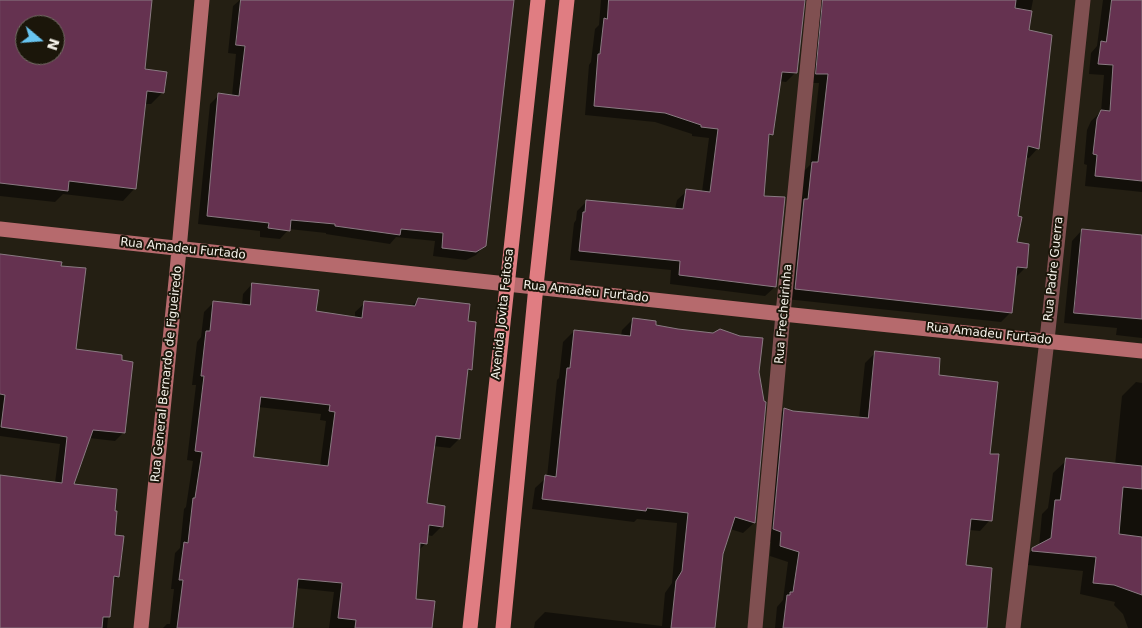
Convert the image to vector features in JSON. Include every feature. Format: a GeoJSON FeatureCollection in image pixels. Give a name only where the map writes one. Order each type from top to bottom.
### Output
{"type":"FeatureCollection","features":[{"type":"Feature","properties":{"kind":"main road","name":"Avenida Jovita Feitosa"},"geometry":{"type":"LineString","coordinates":[[470,628],[538,0]]}},
{"type":"Feature","properties":{"kind":"main road"},"geometry":{"type":"LineString","coordinates":[[503,628],[536,286],[567,0]]}},
{"type":"Feature","properties":{"kind":"street","name":"Rua General Bernardo de Figueiredo"},"geometry":{"type":"LineString","coordinates":[[141,628],[202,0]]}},
{"type":"Feature","properties":{"kind":"street","name":"Rua Frecheirinha"},"geometry":{"type":"LineString","coordinates":[[755,628],[814,0]]}},
{"type":"Feature","properties":{"kind":"street","name":"Rua Padre Guerra"},"geometry":{"type":"LineString","coordinates":[[1013,628],[1047,340],[1083,0]]}},
{"type":"Feature","properties":{"kind":"street","name":"Rua Amadeu Furtado"},"geometry":{"type":"LineString","coordinates":[[0,229],[1142,351]]}},
{"type":"Feature","properties":{"kind":"building"},"geometry":{"type":"Polygon","coordinates":[[[0,0],[152,0],[145,69],[167,72],[164,93],[147,91],[136,189],[69,181],[68,191],[0,183],[0,0]]]}},
{"type":"Feature","properties":{"kind":"building"},"geometry":{"type":"Polygon","coordinates":[[[241,0],[514,0],[486,246],[476,252],[442,248],[443,233],[401,229],[400,235],[335,226],[335,224],[291,220],[290,231],[268,228],[269,223],[207,216],[218,93],[239,96],[245,46],[236,45],[241,0]]]}},
{"type":"Feature","properties":{"kind":"building"},"geometry":{"type":"Polygon","coordinates":[[[609,0],[805,0],[797,73],[782,72],[773,135],[769,134],[764,196],[785,197],[776,287],[679,275],[680,261],[579,251],[586,200],[683,209],[686,189],[710,192],[718,129],[701,127],[701,125],[665,113],[594,106],[598,54],[600,54],[604,18],[607,19],[609,0]]]}},
{"type":"Feature","properties":{"kind":"building"},"geometry":{"type":"Polygon","coordinates":[[[823,0],[1016,0],[1015,8],[1032,11],[1029,30],[1052,35],[1039,149],[1028,146],[1018,216],[1022,217],[1017,242],[1029,244],[1027,268],[1017,267],[1012,313],[795,289],[804,199],[808,199],[812,162],[818,162],[828,74],[816,74],[823,0]]]}},
{"type":"Feature","properties":{"kind":"building"},"geometry":{"type":"Polygon","coordinates":[[[1112,0],[1142,0],[1142,181],[1095,176],[1097,155],[1093,154],[1097,119],[1101,110],[1110,111],[1113,65],[1098,64],[1101,41],[1106,42],[1112,0]]]}},
{"type":"Feature","properties":{"kind":"building"},"geometry":{"type":"Polygon","coordinates":[[[1082,229],[1142,235],[1142,319],[1074,313],[1082,229]]]}},
{"type":"Feature","properties":{"kind":"building"},"geometry":{"type":"Polygon","coordinates":[[[0,254],[62,262],[61,266],[86,268],[76,349],[122,355],[122,360],[133,362],[125,433],[93,430],[74,484],[117,489],[115,535],[124,536],[119,577],[114,576],[110,617],[103,617],[102,628],[0,628],[0,475],[62,483],[67,437],[1,427],[5,395],[0,394],[0,254]]]}},
{"type":"Feature","properties":{"kind":"building"},"geometry":{"type":"Polygon","coordinates":[[[252,283],[319,290],[316,311],[362,318],[364,301],[415,306],[418,298],[470,304],[468,321],[476,322],[472,370],[468,369],[460,439],[436,436],[427,503],[445,506],[443,527],[429,525],[427,544],[420,543],[416,599],[435,601],[432,628],[355,628],[356,620],[338,618],[342,583],[298,579],[293,628],[177,628],[183,580],[179,580],[184,542],[188,543],[193,498],[195,498],[202,452],[195,451],[204,376],[201,376],[206,331],[210,331],[213,301],[250,305],[252,283]],[[261,397],[254,457],[328,466],[335,412],[329,411],[330,405],[261,397]]]}},
{"type":"Feature","properties":{"kind":"building"},"geometry":{"type":"Polygon","coordinates":[[[633,318],[656,321],[656,325],[678,329],[713,333],[720,329],[740,336],[763,338],[759,372],[764,401],[766,402],[755,523],[735,517],[723,554],[715,628],[671,628],[676,581],[682,571],[688,513],[647,508],[646,511],[542,499],[545,475],[556,477],[567,368],[570,368],[574,330],[630,336],[633,318]]]}},
{"type":"Feature","properties":{"kind":"building"},"geometry":{"type":"Polygon","coordinates":[[[875,351],[940,358],[939,375],[998,382],[990,454],[999,454],[992,521],[971,519],[966,565],[992,568],[987,628],[783,628],[787,595],[793,592],[799,552],[780,546],[781,532],[773,529],[784,408],[793,411],[868,418],[875,351]]]}},
{"type":"Feature","properties":{"kind":"building"},"geometry":{"type":"Polygon","coordinates":[[[1066,458],[1142,466],[1142,489],[1123,487],[1119,534],[1142,537],[1142,595],[1114,585],[1093,583],[1096,557],[1032,551],[1032,548],[1051,538],[1055,500],[1060,500],[1066,458]]]}}]}
